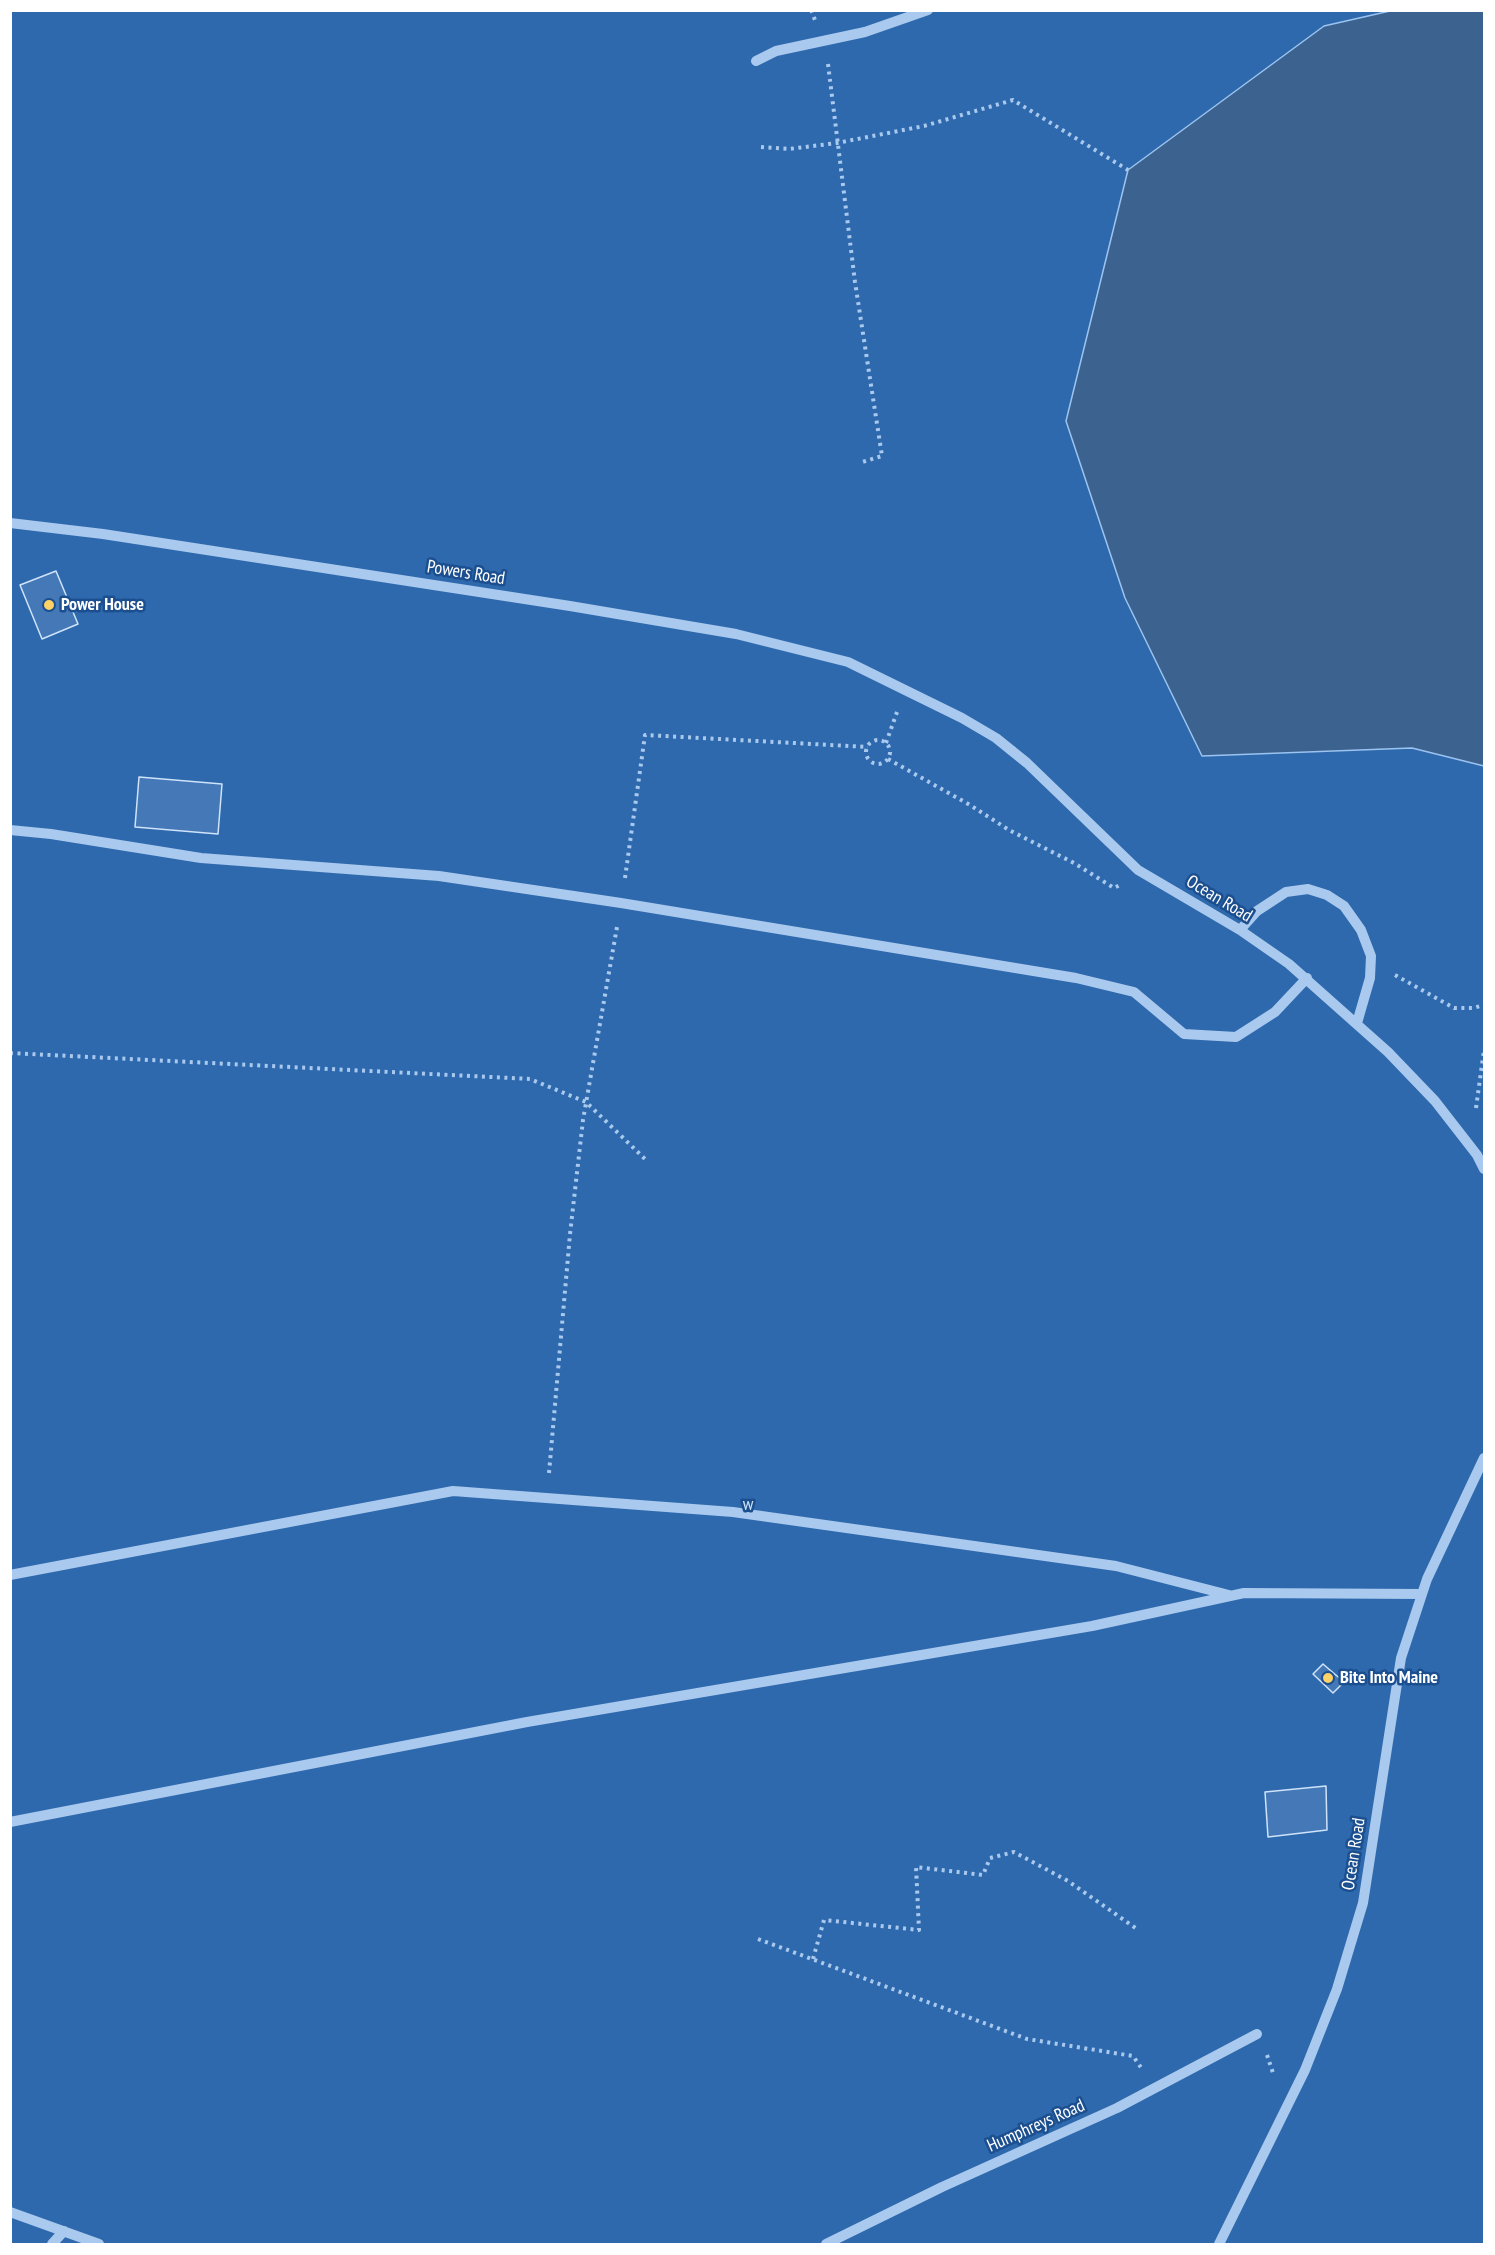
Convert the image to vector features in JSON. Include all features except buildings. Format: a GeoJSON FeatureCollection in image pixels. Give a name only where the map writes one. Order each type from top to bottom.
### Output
{"type":"FeatureCollection","features":[{"type":"Feature","properties":{"kind":"lane"},"geometry":{"type":"LineString","coordinates":[[756,61],[776,51],[865,32],[928,10]]}},
{"type":"Feature","properties":{"kind":"lane","name":"Powers Road"},"geometry":{"type":"LineString","coordinates":[[10,523],[103,534],[558,604],[736,634],[848,662],[907,692]]}},
{"type":"Feature","properties":{"kind":"lane","name":"Ocean Road"},"geometry":{"type":"LineString","coordinates":[[907,692],[962,718],[996,738],[1027,763],[1138,870],[1240,930],[1307,978],[1357,1023],[1435,1101],[1477,1155],[1485,1169]]}},
{"type":"Feature","properties":{"kind":"lane"},"geometry":{"type":"LineString","coordinates":[[10,830],[51,834],[201,858],[439,876],[621,903],[1076,978],[1134,992],[1184,1034],[1236,1037],[1275,1012],[1307,978]]}},
{"type":"Feature","properties":{"kind":"lane"},"geometry":{"type":"LineString","coordinates":[[1240,930],[1257,911],[1286,892],[1308,890],[1327,895],[1344,906],[1361,930],[1371,961],[1370,978],[1357,1023]]}},
{"type":"Feature","properties":{"kind":"lane","name":"Ocean Road"},"geometry":{"type":"LineString","coordinates":[[1219,2244],[1305,2070],[1337,1989],[1363,1904],[1401,1658],[1427,1579],[1485,1458]]}},
{"type":"Feature","properties":{"kind":"lane"},"geometry":{"type":"LineString","coordinates":[[10,1575],[453,1491],[733,1512],[1116,1566],[1233,1596]]}},
{"type":"Feature","properties":{"kind":"lane"},"geometry":{"type":"LineString","coordinates":[[10,1822],[527,1722],[1092,1626],[1244,1593],[1422,1594]]}},
{"type":"Feature","properties":{"kind":"lane","name":"Humphreys Road"},"geometry":{"type":"LineString","coordinates":[[826,2244],[942,2187],[1117,2108],[1257,2034]]}},
{"type":"Feature","properties":{"kind":"lane"},"geometry":{"type":"LineString","coordinates":[[10,2212],[99,2244]]}},
{"type":"Feature","properties":{"kind":"lane"},"geometry":{"type":"LineString","coordinates":[[52,2244],[64,2231]]}},
{"type":"Feature","properties":{"kind":"path"},"geometry":{"type":"LineString","coordinates":[[811,10],[824,41],[855,282],[882,456],[859,463]]}},
{"type":"Feature","properties":{"kind":"path"},"geometry":{"type":"LineString","coordinates":[[761,147],[789,149],[837,143],[924,126],[1013,100],[1128,170]]}},
{"type":"Feature","properties":{"kind":"path"},"geometry":{"type":"LineString","coordinates":[[868,747],[867,755],[874,763],[882,764],[888,759],[891,753],[886,743],[897,711]]}},
{"type":"Feature","properties":{"kind":"path"},"geometry":{"type":"LineString","coordinates":[[547,1497],[570,1234],[586,1102],[621,903],[645,735],[868,747],[876,741],[886,743]]}},
{"type":"Feature","properties":{"kind":"path"},"geometry":{"type":"LineString","coordinates":[[888,759],[970,805],[1009,830],[1074,863],[1114,888],[1127,883]]}},
{"type":"Feature","properties":{"kind":"path"},"geometry":{"type":"LineString","coordinates":[[1371,961],[1454,1008],[1473,1008],[1485,1005]]}},
{"type":"Feature","properties":{"kind":"path"},"geometry":{"type":"LineString","coordinates":[[1476,1108],[1485,1050]]}},
{"type":"Feature","properties":{"kind":"path"},"geometry":{"type":"LineString","coordinates":[[10,1053],[530,1079],[586,1102],[646,1160]]}},
{"type":"Feature","properties":{"kind":"path"},"geometry":{"type":"LineString","coordinates":[[813,1959],[824,1920],[919,1930],[916,1867],[983,1875],[990,1858],[1014,1852],[1068,1881],[1137,1929]]}},
{"type":"Feature","properties":{"kind":"path"},"geometry":{"type":"LineString","coordinates":[[758,1939],[1027,2039],[1133,2056],[1155,2088]]}},
{"type":"Feature","properties":{"kind":"green space","name":"w"},"geometry":{"type":"Polygon","coordinates":[[[11,11],[1390,11],[1324,26],[1202,756],[1412,748],[1484,766],[1484,2244],[11,2244],[11,11]]]}},
{"type":"Feature","properties":{"kind":"shaded area"},"geometry":{"type":"Polygon","coordinates":[[[1390,11],[1484,11],[1484,766],[1412,748],[1202,756],[1125,598],[1066,421],[1128,170],[1324,26],[1390,11]]]}},
{"type":"Feature","properties":{"kind":"place","name":"Power House"},"geometry":{"type":"Point","coordinates":[49,605]}},
{"type":"Feature","properties":{"kind":"place","name":"Bite Into Maine"},"geometry":{"type":"Point","coordinates":[1328,1678]}}]}
